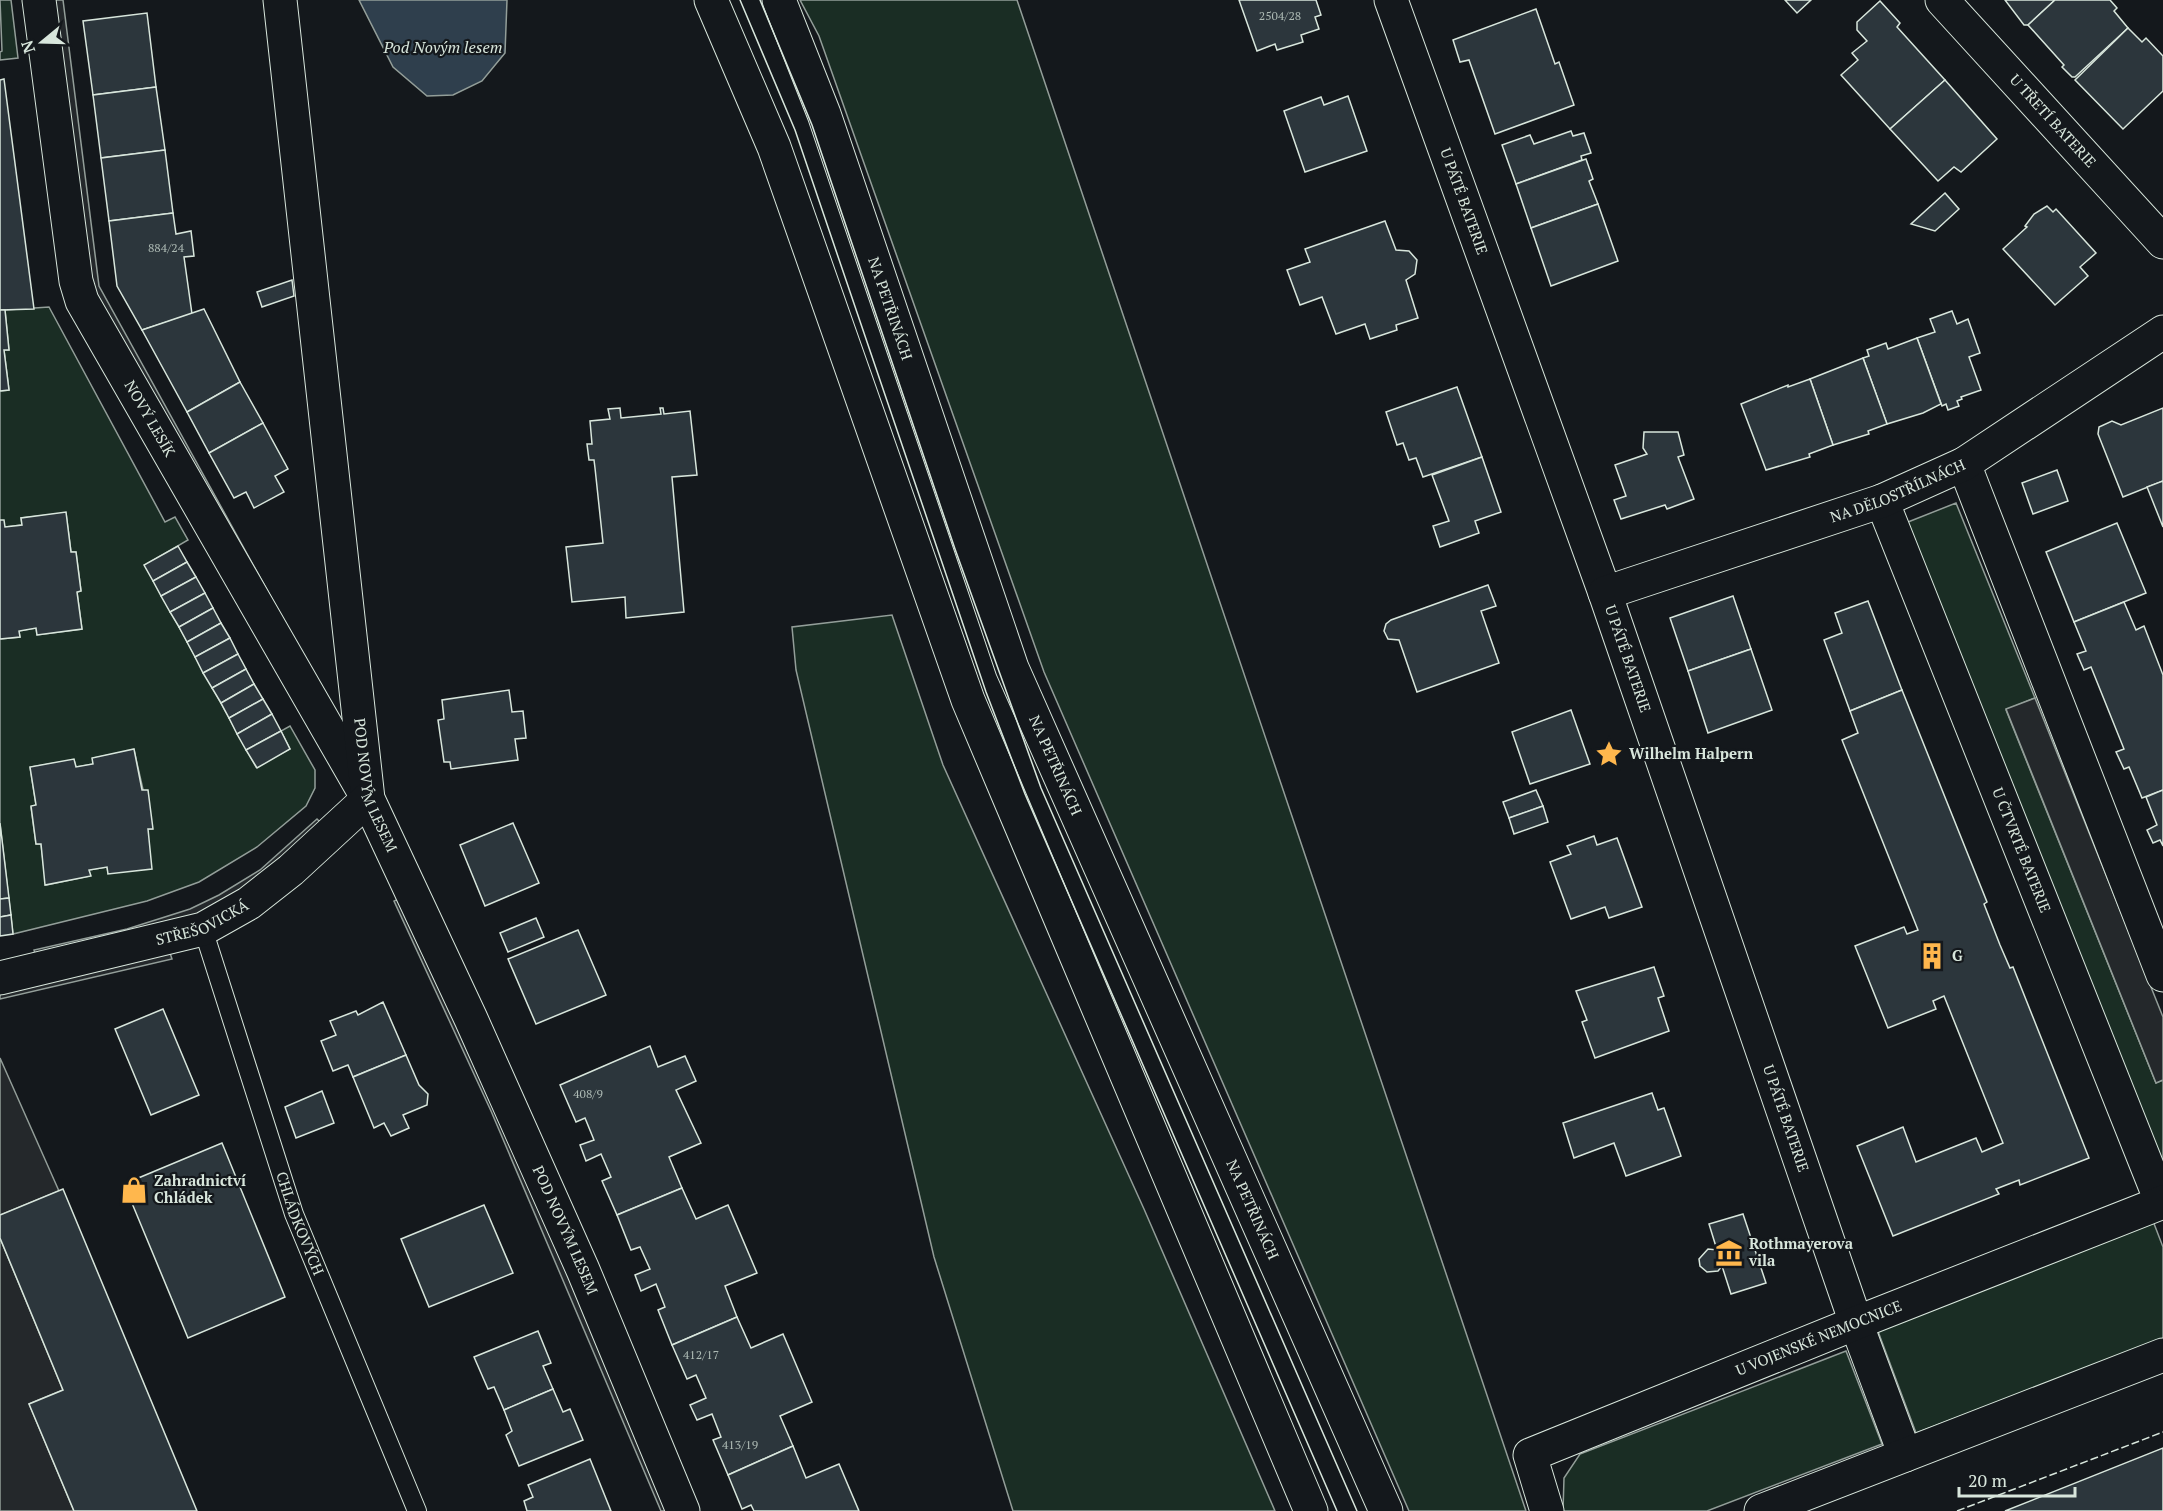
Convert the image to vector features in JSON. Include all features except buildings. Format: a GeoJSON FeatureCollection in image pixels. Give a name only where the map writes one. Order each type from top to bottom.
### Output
{"type":"FeatureCollection","features":[{"type":"Feature","properties":{"kind":"street","name":"NOVÝ LESÍK"},"geometry":{"type":"LineString","coordinates":[[39,0],[74,269],[82,301],[368,800]]}},
{"type":"Feature","properties":{"kind":"street","name":"POD NOVÝM LESEM"},"geometry":{"type":"LineString","coordinates":[[280,0],[368,800],[471,1019],[573,1248],[683,1511]]}},
{"type":"Feature","properties":{"kind":"street"},"geometry":{"type":"LineString","coordinates":[[711,0],[774,147],[968,700],[1311,1511]]}},
{"type":"Feature","properties":{"kind":"street","name":"NA PETŘINÁCH"},"geometry":{"type":"LineString","coordinates":[[779,0],[824,114],[1012,668],[1386,1511]]}},
{"type":"Feature","properties":{"kind":"street","name":"U PÁTÉ BATERIE"},"geometry":{"type":"LineString","coordinates":[[1391,0],[1605,593],[1856,1323]]}},
{"type":"Feature","properties":{"kind":"street","name":"U TŘETÍ BATERIE"},"geometry":{"type":"LineString","coordinates":[[1942,0],[2163,242]]}},
{"type":"Feature","properties":{"kind":"street","name":"NA DĚLOSTŘÍLNÁCH"},"geometry":{"type":"LineString","coordinates":[[1605,593],[1882,501],[1964,464],[2163,332]]}},
{"type":"Feature","properties":{"kind":"street"},"geometry":{"type":"LineString","coordinates":[[1964,464],[2163,975]]}},
{"type":"Feature","properties":{"kind":"street","name":"U ČTVRTÉ BATERIE"},"geometry":{"type":"LineString","coordinates":[[1882,501],[2162,1201]]}},
{"type":"Feature","properties":{"kind":"street","name":"STŘEŠOVICKÁ"},"geometry":{"type":"LineString","coordinates":[[5,977],[203,929],[249,903],[283,877],[368,800]]}},
{"type":"Feature","properties":{"kind":"street","name":"U VOJENSKÉ NEMOCNICE"},"geometry":{"type":"LineString","coordinates":[[1547,1511],[1530,1455],[2162,1201]]}},
{"type":"Feature","properties":{"kind":"street","name":"U VOJENSKÉ NEMOCNICE"},"geometry":{"type":"LineString","coordinates":[[1856,1323],[1905,1455]]}},
{"type":"Feature","properties":{"kind":"street"},"geometry":{"type":"LineString","coordinates":[[1761,1511],[2163,1355]]}},
{"type":"Feature","properties":{"kind":"lane","name":"CHLÁDKOVÝCH"},"geometry":{"type":"LineString","coordinates":[[203,929],[294,1214],[417,1511]]}},
{"type":"Feature","properties":{"kind":"green space"},"geometry":{"type":"Polygon","coordinates":[[[0,0],[11,0],[18,58],[0,60],[2,51],[0,0]]]}},
{"type":"Feature","properties":{"kind":"green space"},"geometry":{"type":"Polygon","coordinates":[[[800,0],[1017,0],[1526,1511],[1409,1511],[1044,672],[819,36],[800,0]]]}},
{"type":"Feature","properties":{"kind":"green space"},"geometry":{"type":"Polygon","coordinates":[[[49,307],[165,522],[175,517],[188,540],[145,565],[256,767],[290,749],[281,731],[290,726],[315,770],[315,788],[306,806],[257,847],[199,882],[147,901],[13,934],[0,824],[0,639],[20,637],[19,631],[36,628],[37,635],[82,629],[77,592],[81,591],[76,552],[71,552],[66,513],[21,518],[22,525],[5,527],[0,520],[0,391],[9,390],[4,350],[9,350],[5,310],[49,307]],[[134,750],[93,758],[93,764],[76,767],[74,760],[30,767],[36,805],[31,807],[36,844],[41,844],[46,885],[90,876],[89,870],[107,867],[108,873],[148,829],[152,829],[134,750]]]}},
{"type":"Feature","properties":{"kind":"green space"},"geometry":{"type":"Polygon","coordinates":[[[1956,503],[2035,698],[2006,710],[2156,1083],[2163,1080],[2163,1166],[1903,524],[1956,503]]]}},
{"type":"Feature","properties":{"kind":"green space"},"geometry":{"type":"Polygon","coordinates":[[[892,615],[943,765],[1144,1209],[1275,1511],[1013,1511],[934,1257],[796,670],[792,627],[892,615]]]}},
{"type":"Feature","properties":{"kind":"green space"},"geometry":{"type":"Polygon","coordinates":[[[2153,1221],[2163,1247],[2163,1340],[1916,1433],[1876,1326],[2153,1221]]]}},
{"type":"Feature","properties":{"kind":"green space"},"geometry":{"type":"Polygon","coordinates":[[[1846,1351],[1882,1444],[1707,1511],[1563,1511],[1564,1478],[1580,1454],[1846,1351]]]}},
{"type":"Feature","properties":{"kind":"shaded area"},"geometry":{"type":"Polygon","coordinates":[[[51,0],[63,0],[99,286],[287,626],[87,290],[51,0]]]}},
{"type":"Feature","properties":{"kind":"shaded area"},"geometry":{"type":"Polygon","coordinates":[[[2035,698],[2163,1017],[2163,1080],[2156,1083],[2006,709],[2035,698]]]}},
{"type":"Feature","properties":{"kind":"shaded area"},"geometry":{"type":"Polygon","coordinates":[[[317,819],[325,827],[304,849],[195,920],[37,961],[34,950],[127,929],[190,909],[219,895],[260,870],[317,819]]]}},
{"type":"Feature","properties":{"kind":"shaded area"},"geometry":{"type":"Polygon","coordinates":[[[405,896],[673,1511],[661,1511],[491,1111],[394,901],[405,896]]]}},
{"type":"Feature","properties":{"kind":"shaded area"},"geometry":{"type":"Polygon","coordinates":[[[168,947],[172,959],[0,999],[0,987],[168,947]]]}},
{"type":"Feature","properties":{"kind":"shaded area"},"geometry":{"type":"Polygon","coordinates":[[[0,1058],[59,1191],[0,1215],[0,1058]]]}},
{"type":"Feature","properties":{"kind":"shaded area"},"geometry":{"type":"Polygon","coordinates":[[[0,1238],[63,1390],[29,1404],[74,1511],[0,1511],[0,1238]]]}},
{"type":"Feature","properties":{"kind":"water","name":"Pod Novým lesem"},"geometry":{"type":"Polygon","coordinates":[[[359,0],[507,0],[505,53],[482,81],[453,95],[427,96],[393,67],[359,0]]]}},
{"type":"Feature","properties":{"kind":"tram line"},"geometry":{"type":"LineString","coordinates":[[740,0],[795,130],[986,692],[1025,794],[1337,1511]]}},
{"type":"Feature","properties":{"kind":"tram line"},"geometry":{"type":"LineString","coordinates":[[760,0],[812,125],[955,549],[1041,788],[1357,1511]]}},
{"type":"Feature","properties":{"kind":"fence"},"geometry":{"type":"LineString","coordinates":[[1957,1511],[2163,1432]]}},
{"type":"Feature","properties":{"kind":"place","name":"Wilhelm Halpern"},"geometry":{"type":"Point","coordinates":[1609,754]}},
{"type":"Feature","properties":{"kind":"place","name":"G"},"geometry":{"type":"Point","coordinates":[1932,956]}},
{"type":"Feature","properties":{"kind":"place","name":"Zahradnictví Chládek"},"geometry":{"type":"Point","coordinates":[134,1190]}},
{"type":"Feature","properties":{"kind":"place","name":"Rothmayerova vila"},"geometry":{"type":"Point","coordinates":[1729,1253]}}]}
